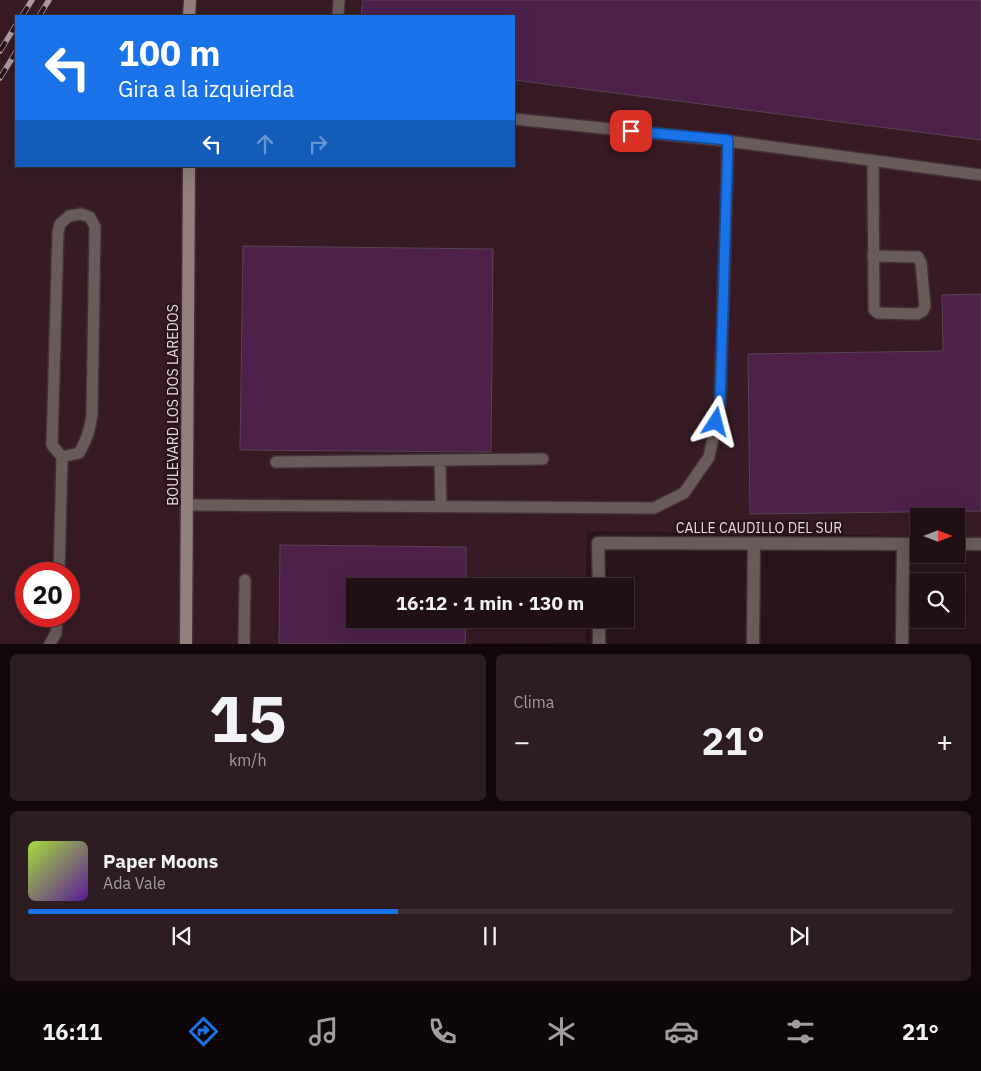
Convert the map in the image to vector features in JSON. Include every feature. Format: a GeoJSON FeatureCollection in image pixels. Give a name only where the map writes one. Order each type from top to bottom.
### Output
{"type":"FeatureCollection","features":[{"type":"Feature","properties":{"kind":"street"},"geometry":{"type":"LineString","coordinates":[[189,15],[190,0]]}},
{"type":"Feature","properties":{"kind":"street","name":"BOULEVARD LOS DOS LAREDOS"},"geometry":{"type":"LineString","coordinates":[[186,644],[190,167]]}},
{"type":"Feature","properties":{"kind":"street","name":"CALLE CAUDILLO DEL SUR"},"geometry":{"type":"LineString","coordinates":[[599,578],[598,543],[910,544]]}},
{"type":"Feature","properties":{"kind":"street"},"geometry":{"type":"LineString","coordinates":[[754,544],[754,644]]}},
{"type":"Feature","properties":{"kind":"street"},"geometry":{"type":"LineString","coordinates":[[902,644],[903,544]]}},
{"type":"Feature","properties":{"kind":"street"},"geometry":{"type":"LineString","coordinates":[[965,544],[981,544]]}},
{"type":"Feature","properties":{"kind":"street"},"geometry":{"type":"LineString","coordinates":[[599,628],[599,644]]}},
{"type":"Feature","properties":{"kind":"lane"},"geometry":{"type":"LineString","coordinates":[[338,15],[339,0]]}},
{"type":"Feature","properties":{"kind":"lane"},"geometry":{"type":"LineString","coordinates":[[515,119],[728,140],[981,175]]}},
{"type":"Feature","properties":{"kind":"lane"},"geometry":{"type":"LineString","coordinates":[[187,505],[654,508],[684,493],[709,457],[720,404],[728,140]]}},
{"type":"Feature","properties":{"kind":"lane"},"geometry":{"type":"LineString","coordinates":[[872,160],[874,310],[878,314],[917,314],[923,311],[921,263],[918,257],[874,256]]}},
{"type":"Feature","properties":{"kind":"lane"},"geometry":{"type":"LineString","coordinates":[[59,562],[62,457],[52,446],[58,232],[60,224],[69,216],[82,214],[90,218],[95,227],[92,414],[87,441],[79,453],[62,457]]}},
{"type":"Feature","properties":{"kind":"lane"},"geometry":{"type":"LineString","coordinates":[[276,462],[543,459]]}},
{"type":"Feature","properties":{"kind":"lane"},"geometry":{"type":"LineString","coordinates":[[440,460],[441,507]]}},
{"type":"Feature","properties":{"kind":"lane"},"geometry":{"type":"LineString","coordinates":[[244,644],[245,580]]}},
{"type":"Feature","properties":{"kind":"lane"},"geometry":{"type":"LineString","coordinates":[[50,644],[56,633],[56,627]]}},
{"type":"Feature","properties":{"kind":"shaded area"},"geometry":{"type":"Polygon","coordinates":[[[0,0],[981,0],[981,537],[965,537],[965,508],[910,508],[910,536],[587,531],[586,578],[346,578],[346,628],[586,628],[586,643],[0,644],[0,0]]]}},
{"type":"Feature","properties":{"kind":"building"},"geometry":{"type":"Polygon","coordinates":[[[363,0],[981,0],[981,140],[515,80],[515,15],[361,15],[363,0]]]}},
{"type":"Feature","properties":{"kind":"building"},"geometry":{"type":"Polygon","coordinates":[[[243,246],[493,249],[491,452],[240,450],[243,246]]]}},
{"type":"Feature","properties":{"kind":"building"},"geometry":{"type":"Polygon","coordinates":[[[981,294],[981,511],[965,511],[965,508],[910,508],[910,512],[750,514],[748,354],[943,351],[942,295],[981,294]]]}},
{"type":"Feature","properties":{"kind":"building"},"geometry":{"type":"Polygon","coordinates":[[[280,545],[466,547],[466,578],[346,578],[346,628],[466,628],[465,644],[279,644],[280,545]]]}},
{"type":"Feature","properties":{"kind":"railway"},"geometry":{"type":"LineString","coordinates":[[23,15],[32,0]]}},
{"type":"Feature","properties":{"kind":"railway"},"geometry":{"type":"LineString","coordinates":[[40,15],[49,0]]}},
{"type":"Feature","properties":{"kind":"railway"},"geometry":{"type":"LineString","coordinates":[[0,51],[15,27]]}},
{"type":"Feature","properties":{"kind":"railway"},"geometry":{"type":"LineString","coordinates":[[0,78],[15,54]]}},
{"type":"Feature","properties":{"kind":"route"},"geometry":{"type":"LineString","coordinates":[[631,131],[728,140],[720,404],[716,422]]}}]}
